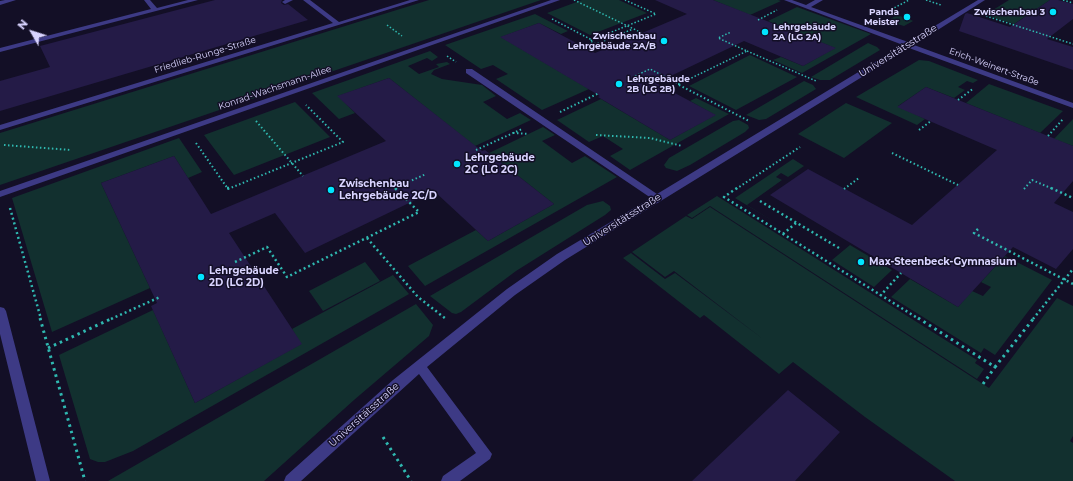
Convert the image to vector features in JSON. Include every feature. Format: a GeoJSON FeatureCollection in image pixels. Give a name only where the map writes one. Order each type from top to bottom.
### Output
{"type":"FeatureCollection","features":[{"type":"Feature","properties":{"kind":"street"},"geometry":{"type":"LineString","coordinates":[[0,3],[13,0]]}},
{"type":"Feature","properties":{"kind":"street"},"geometry":{"type":"LineString","coordinates":[[147,0],[155,10]]}},
{"type":"Feature","properties":{"kind":"street"},"geometry":{"type":"LineString","coordinates":[[0,50],[195,0]]}},
{"type":"Feature","properties":{"kind":"street"},"geometry":{"type":"LineString","coordinates":[[306,0],[338,24]]}},
{"type":"Feature","properties":{"kind":"street","name":"Friedlieb-Runge-Straße"},"geometry":{"type":"LineString","coordinates":[[0,128],[416,0]]}},
{"type":"Feature","properties":{"kind":"street","name":"Konrad-Wachsmann-Allee"},"geometry":{"type":"LineString","coordinates":[[3,193],[557,0]]}},
{"type":"Feature","properties":{"kind":"street"},"geometry":{"type":"LineString","coordinates":[[787,0],[909,45]]}},
{"type":"Feature","properties":{"kind":"street"},"geometry":{"type":"LineString","coordinates":[[806,7],[820,0]]}},
{"type":"Feature","properties":{"kind":"street","name":"Universitätsstraße"},"geometry":{"type":"LineString","coordinates":[[291,481],[397,384],[511,292],[561,258],[657,198],[982,0]]}},
{"type":"Feature","properties":{"kind":"street","name":"Erich-Weinert-Straße"},"geometry":{"type":"LineString","coordinates":[[909,45],[1073,106]]}},
{"type":"Feature","properties":{"kind":"street"},"geometry":{"type":"LineString","coordinates":[[469,71],[657,198]]}},
{"type":"Feature","properties":{"kind":"street"},"geometry":{"type":"LineString","coordinates":[[0,311],[43,481]]}},
{"type":"Feature","properties":{"kind":"street"},"geometry":{"type":"LineString","coordinates":[[420,366],[485,454],[448,481]]}},
{"type":"Feature","properties":{"kind":"path"},"geometry":{"type":"LineString","coordinates":[[574,0],[642,33]]}},
{"type":"Feature","properties":{"kind":"path"},"geometry":{"type":"LineString","coordinates":[[592,40],[656,14],[625,0]]}},
{"type":"Feature","properties":{"kind":"path"},"geometry":{"type":"LineString","coordinates":[[859,27],[909,0]]}},
{"type":"Feature","properties":{"kind":"path"},"geometry":{"type":"LineString","coordinates":[[926,0],[945,6]]}},
{"type":"Feature","properties":{"kind":"path"},"geometry":{"type":"LineString","coordinates":[[1063,0],[1073,3]]}},
{"type":"Feature","properties":{"kind":"path"},"geometry":{"type":"LineString","coordinates":[[532,8],[592,40],[590,41],[596,44],[634,29]]}},
{"type":"Feature","properties":{"kind":"path"},"geometry":{"type":"LineString","coordinates":[[370,14],[419,48]]}},
{"type":"Feature","properties":{"kind":"path"},"geometry":{"type":"LineString","coordinates":[[980,14],[1072,44]]}},
{"type":"Feature","properties":{"kind":"path"},"geometry":{"type":"LineString","coordinates":[[731,32],[718,38],[805,77]]}},
{"type":"Feature","properties":{"kind":"path"},"geometry":{"type":"LineString","coordinates":[[430,44],[469,71]]}},
{"type":"Feature","properties":{"kind":"path"},"geometry":{"type":"LineString","coordinates":[[1068,46],[1072,44]]}},
{"type":"Feature","properties":{"kind":"path"},"geometry":{"type":"LineString","coordinates":[[679,84],[747,51]]}},
{"type":"Feature","properties":{"kind":"path"},"geometry":{"type":"LineString","coordinates":[[635,76],[650,70],[737,115]]}},
{"type":"Feature","properties":{"kind":"path"},"geometry":{"type":"LineString","coordinates":[[186,129],[228,189],[343,142],[292,92]]}},
{"type":"Feature","properties":{"kind":"path"},"geometry":{"type":"LineString","coordinates":[[958,100],[966,94]]}},
{"type":"Feature","properties":{"kind":"path"},"geometry":{"type":"LineString","coordinates":[[245,108],[303,176]]}},
{"type":"Feature","properties":{"kind":"path"},"geometry":{"type":"LineString","coordinates":[[918,130],[931,121]]}},
{"type":"Feature","properties":{"kind":"path"},"geometry":{"type":"LineString","coordinates":[[1048,136],[1054,129]]}},
{"type":"Feature","properties":{"kind":"path"},"geometry":{"type":"LineString","coordinates":[[0,144],[76,150]]}},
{"type":"Feature","properties":{"kind":"path"},"geometry":{"type":"LineString","coordinates":[[800,147],[724,197],[996,368]]}},
{"type":"Feature","properties":{"kind":"path"},"geometry":{"type":"LineString","coordinates":[[892,153],[958,185]]}},
{"type":"Feature","properties":{"kind":"path"},"geometry":{"type":"LineString","coordinates":[[235,262],[267,247],[287,277],[419,212],[395,188],[426,174]]}},
{"type":"Feature","properties":{"kind":"path"},"geometry":{"type":"LineString","coordinates":[[844,189],[859,178]]}},
{"type":"Feature","properties":{"kind":"path"},"geometry":{"type":"LineString","coordinates":[[1024,189],[1032,180],[1073,198]]}},
{"type":"Feature","properties":{"kind":"path"},"geometry":{"type":"LineString","coordinates":[[3,193],[85,481]]}},
{"type":"Feature","properties":{"kind":"path"},"geometry":{"type":"LineString","coordinates":[[760,201],[839,248]]}},
{"type":"Feature","properties":{"kind":"path"},"geometry":{"type":"LineString","coordinates":[[783,234],[796,223]]}},
{"type":"Feature","properties":{"kind":"path"},"geometry":{"type":"LineString","coordinates":[[978,229],[974,233],[1073,284]]}},
{"type":"Feature","properties":{"kind":"path"},"geometry":{"type":"LineString","coordinates":[[367,238],[418,297],[462,332]]}},
{"type":"Feature","properties":{"kind":"path"},"geometry":{"type":"LineString","coordinates":[[983,384],[1073,269]]}},
{"type":"Feature","properties":{"kind":"path"},"geometry":{"type":"LineString","coordinates":[[880,296],[901,273]]}},
{"type":"Feature","properties":{"kind":"path"},"geometry":{"type":"LineString","coordinates":[[48,348],[160,297]]}},
{"type":"Feature","properties":{"kind":"path"},"geometry":{"type":"LineString","coordinates":[[383,437],[411,481]]}},
{"type":"Feature","properties":{"kind":"green space"},"geometry":{"type":"Polygon","coordinates":[[[429,0],[541,0],[0,185],[0,133],[429,0]]]}},
{"type":"Feature","properties":{"kind":"green space"},"geometry":{"type":"Polygon","coordinates":[[[582,0],[619,0],[647,13],[590,35],[547,13],[582,0]]]}},
{"type":"Feature","properties":{"kind":"green space"},"geometry":{"type":"Polygon","coordinates":[[[713,0],[778,0],[781,1],[750,15],[713,0]]]}},
{"type":"Feature","properties":{"kind":"green space"},"geometry":{"type":"Polygon","coordinates":[[[1009,0],[1050,0],[1014,24],[985,15],[1009,0]]]}},
{"type":"Feature","properties":{"kind":"green space"},"geometry":{"type":"Polygon","coordinates":[[[797,7],[871,34],[802,73],[773,60],[781,57],[803,66],[835,48],[768,21],[797,7]]]}},
{"type":"Feature","properties":{"kind":"green space"},"geometry":{"type":"Polygon","coordinates":[[[535,14],[568,31],[561,34],[539,23],[501,37],[589,89],[542,110],[496,79],[508,74],[493,65],[481,69],[445,45],[535,14]]]}},
{"type":"Feature","properties":{"kind":"green space"},"geometry":{"type":"Polygon","coordinates":[[[897,15],[913,21],[904,26],[887,21],[897,15]]]}},
{"type":"Feature","properties":{"kind":"green space"},"geometry":{"type":"Polygon","coordinates":[[[868,43],[880,50],[830,80],[820,80],[811,77],[868,43]]]}},
{"type":"Feature","properties":{"kind":"green space"},"geometry":{"type":"Polygon","coordinates":[[[430,51],[438,57],[432,61],[427,58],[408,66],[419,74],[439,67],[436,64],[447,62],[450,64],[434,70],[431,74],[442,79],[482,85],[496,96],[483,102],[507,119],[520,113],[531,120],[475,146],[389,78],[338,96],[355,113],[339,119],[312,93],[430,51]]]}},
{"type":"Feature","properties":{"kind":"green space"},"geometry":{"type":"Polygon","coordinates":[[[750,55],[797,77],[736,110],[689,86],[750,55]]]}},
{"type":"Feature","properties":{"kind":"green space"},"geometry":{"type":"Polygon","coordinates":[[[919,60],[929,61],[978,80],[973,83],[967,81],[958,87],[965,90],[954,98],[926,87],[898,106],[925,119],[917,125],[856,97],[919,60]]]}},
{"type":"Feature","properties":{"kind":"green space"},"geometry":{"type":"Polygon","coordinates":[[[804,81],[813,85],[816,89],[766,119],[759,120],[746,115],[804,81]]]}},
{"type":"Feature","properties":{"kind":"green space"},"geometry":{"type":"Polygon","coordinates":[[[989,84],[1063,111],[1040,133],[966,103],[989,84]]]}},
{"type":"Feature","properties":{"kind":"green space"},"geometry":{"type":"Polygon","coordinates":[[[696,98],[729,114],[630,170],[610,156],[623,149],[603,136],[589,142],[557,120],[601,99],[670,140],[715,115],[690,101],[696,98]]]}},
{"type":"Feature","properties":{"kind":"green space"},"geometry":{"type":"Polygon","coordinates":[[[295,102],[330,137],[234,175],[204,135],[295,102]]]}},
{"type":"Feature","properties":{"kind":"green space"},"geometry":{"type":"Polygon","coordinates":[[[846,103],[892,123],[844,158],[798,134],[846,103]]]}},
{"type":"Feature","properties":{"kind":"green space"},"geometry":{"type":"Polygon","coordinates":[[[1073,119],[1073,146],[1054,139],[1073,119]]]}},
{"type":"Feature","properties":{"kind":"green space"},"geometry":{"type":"Polygon","coordinates":[[[739,120],[748,125],[749,128],[745,132],[690,165],[677,171],[666,168],[664,165],[669,158],[733,121],[739,120]]]}},
{"type":"Feature","properties":{"kind":"green space"},"geometry":{"type":"Polygon","coordinates":[[[543,127],[555,135],[542,141],[572,163],[585,156],[617,177],[425,286],[408,266],[476,230],[488,241],[554,204],[489,153],[543,127]]]}},
{"type":"Feature","properties":{"kind":"green space"},"geometry":{"type":"Polygon","coordinates":[[[179,138],[202,172],[188,178],[174,156],[101,183],[150,288],[52,332],[12,198],[179,138]]]}},
{"type":"Feature","properties":{"kind":"green space"},"geometry":{"type":"Polygon","coordinates":[[[793,159],[804,166],[788,177],[781,173],[776,177],[782,180],[747,205],[781,226],[735,198],[793,159]]]}},
{"type":"Feature","properties":{"kind":"green space"},"geometry":{"type":"Polygon","coordinates":[[[717,196],[977,360],[975,363],[984,369],[977,379],[710,206],[692,218],[687,215],[717,196]]]}},
{"type":"Feature","properties":{"kind":"green space"},"geometry":{"type":"Polygon","coordinates":[[[603,201],[610,206],[611,210],[605,215],[516,271],[461,312],[456,314],[452,313],[430,296],[587,205],[603,201]]]}},
{"type":"Feature","properties":{"kind":"green space"},"geometry":{"type":"Polygon","coordinates":[[[710,207],[989,388],[1057,298],[1073,306],[1073,436],[1070,441],[1073,443],[1073,481],[955,481],[865,417],[793,362],[779,374],[704,315],[700,318],[623,258],[631,253],[665,279],[675,273],[763,339],[674,271],[665,277],[632,252],[686,216],[692,219],[710,207]]]}},
{"type":"Feature","properties":{"kind":"green space"},"geometry":{"type":"Polygon","coordinates":[[[850,245],[892,270],[874,287],[832,260],[850,245]]]}},
{"type":"Feature","properties":{"kind":"green space"},"geometry":{"type":"Polygon","coordinates":[[[1005,256],[1052,280],[995,355],[984,348],[981,353],[891,297],[910,279],[958,307],[972,291],[983,296],[991,287],[981,282],[1005,256]]]}},
{"type":"Feature","properties":{"kind":"green space"},"geometry":{"type":"Polygon","coordinates":[[[365,262],[380,281],[323,311],[309,291],[365,262]]]}},
{"type":"Feature","properties":{"kind":"green space"},"geometry":{"type":"Polygon","coordinates":[[[393,275],[409,294],[133,451],[105,462],[98,462],[90,459],[59,355],[153,310],[195,403],[301,344],[292,329],[393,275]]]}},
{"type":"Feature","properties":{"kind":"green space"},"geometry":{"type":"Polygon","coordinates":[[[416,304],[433,325],[429,336],[354,400],[264,481],[108,481],[416,304]]]}},
{"type":"Feature","properties":{"kind":"building"},"geometry":{"type":"Polygon","coordinates":[[[215,0],[282,0],[281,3],[284,5],[288,4],[308,20],[0,111],[0,81],[50,67],[40,46],[215,0]]]}},
{"type":"Feature","properties":{"kind":"building"},"geometry":{"type":"Polygon","coordinates":[[[655,0],[713,0],[836,48],[803,66],[744,41],[656,83],[716,115],[670,140],[598,97],[600,96],[500,37],[539,23],[595,53],[687,14],[655,0]]]}},
{"type":"Feature","properties":{"kind":"building"},"geometry":{"type":"Polygon","coordinates":[[[1050,0],[1058,0],[1073,4],[1073,19],[1047,39],[1073,47],[1073,70],[959,31],[965,14],[967,13],[1010,27],[1050,0]]]}},
{"type":"Feature","properties":{"kind":"building"},"geometry":{"type":"Polygon","coordinates":[[[389,78],[482,151],[485,150],[554,204],[488,241],[434,191],[305,253],[275,213],[229,233],[302,344],[195,403],[151,306],[157,303],[101,183],[174,156],[211,214],[386,141],[337,96],[389,78]]]}},
{"type":"Feature","properties":{"kind":"building"},"geometry":{"type":"Polygon","coordinates":[[[926,87],[1073,146],[1073,181],[1054,203],[1073,212],[1073,249],[1056,269],[1013,247],[958,307],[770,195],[808,169],[912,225],[997,150],[897,107],[926,87]]]}},
{"type":"Feature","properties":{"kind":"building"},"geometry":{"type":"Polygon","coordinates":[[[788,390],[840,432],[795,481],[692,481],[788,390]]]}},
{"type":"Feature","properties":{"kind":"place","name":"Zwischenbau 3"},"geometry":{"type":"Point","coordinates":[1053,12]}},
{"type":"Feature","properties":{"kind":"place","name":"Panda Meister"},"geometry":{"type":"Point","coordinates":[907,17]}},
{"type":"Feature","properties":{"kind":"place","name":"Lehrgebäude 2A (LG 2A)"},"geometry":{"type":"Point","coordinates":[765,32]}},
{"type":"Feature","properties":{"kind":"place","name":"Zwischenbau Lehrgebäude 2A/B"},"geometry":{"type":"Point","coordinates":[664,41]}},
{"type":"Feature","properties":{"kind":"place","name":"Lehrgebäude 2B (LG 2B)"},"geometry":{"type":"Point","coordinates":[619,84]}},
{"type":"Feature","properties":{"kind":"place","name":"Lehrgebäude 2C (LG 2C)"},"geometry":{"type":"Point","coordinates":[457,164]}},
{"type":"Feature","properties":{"kind":"place","name":"Zwischenbau Lehrgebäude 2C/D"},"geometry":{"type":"Point","coordinates":[331,190]}},
{"type":"Feature","properties":{"kind":"place","name":"Max-Steenbeck-Gymnasium"},"geometry":{"type":"Point","coordinates":[861,262]}},
{"type":"Feature","properties":{"kind":"place","name":"Lehrgebäude 2D (LG 2D)"},"geometry":{"type":"Point","coordinates":[201,277]}}]}
